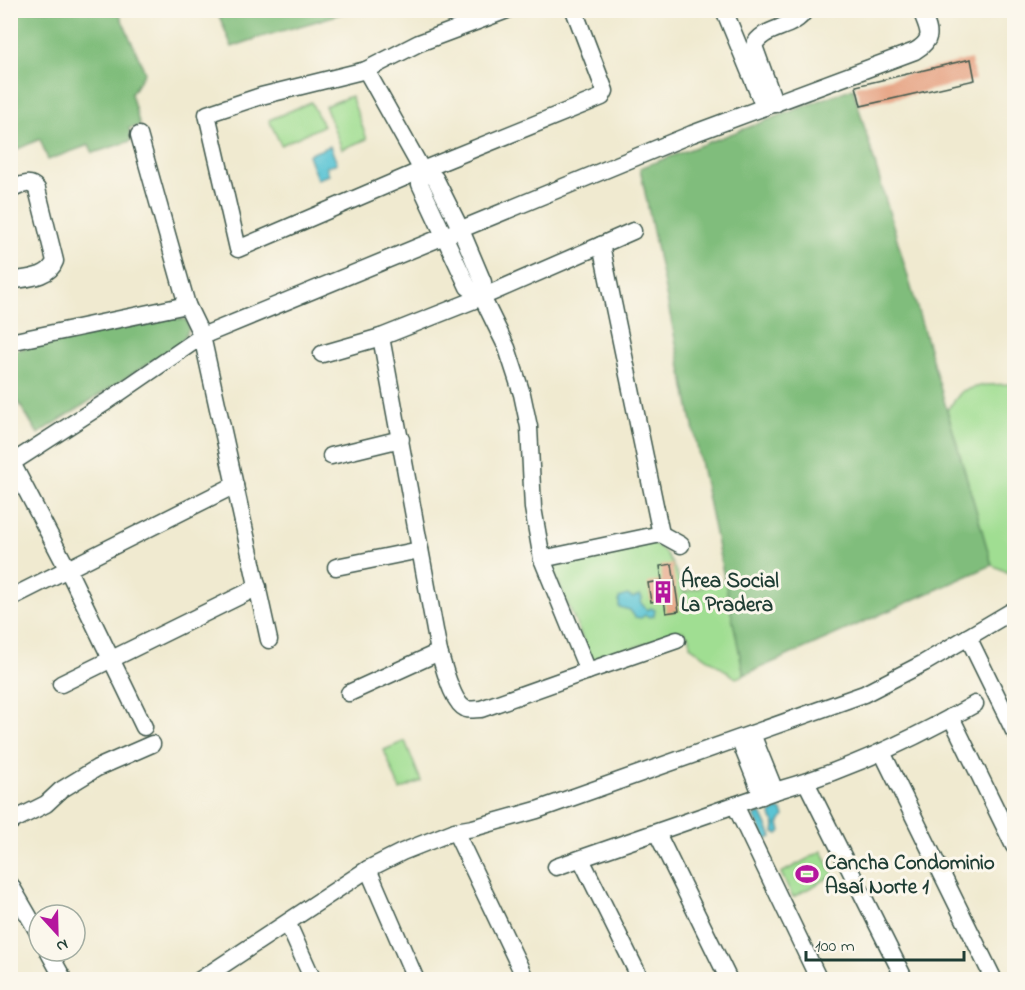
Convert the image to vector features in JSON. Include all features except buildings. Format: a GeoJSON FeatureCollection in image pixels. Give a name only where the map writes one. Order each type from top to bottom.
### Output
{"type":"FeatureCollection","features":[{"type":"Feature","properties":{"kind":"street"},"geometry":{"type":"LineString","coordinates":[[507,10],[419,44],[366,70],[261,96],[207,114],[238,249],[422,170],[602,97],[605,91],[574,10]]}},
{"type":"Feature","properties":{"kind":"street"},"geometry":{"type":"LineString","coordinates":[[724,10],[770,106]]}},
{"type":"Feature","properties":{"kind":"street"},"geometry":{"type":"LineString","coordinates":[[770,106],[753,46],[759,38],[800,19],[805,10]]}},
{"type":"Feature","properties":{"kind":"street"},"geometry":{"type":"LineString","coordinates":[[144,727],[67,568],[11,464],[202,336],[692,134],[915,51],[925,45],[929,39],[929,32],[921,10]]}},
{"type":"Feature","properties":{"kind":"street"},"geometry":{"type":"LineString","coordinates":[[366,70],[422,170],[435,178],[461,230],[483,282],[482,297]]}},
{"type":"Feature","properties":{"kind":"street"},"geometry":{"type":"LineString","coordinates":[[139,135],[187,305],[202,336],[269,640]]}},
{"type":"Feature","properties":{"kind":"street"},"geometry":{"type":"LineString","coordinates":[[422,170],[420,184],[444,237],[468,287],[482,297],[507,348],[522,394],[528,427],[533,508],[542,559],[588,671]]}},
{"type":"Feature","properties":{"kind":"street"},"geometry":{"type":"LineString","coordinates":[[10,190],[27,183],[37,189],[55,261],[51,270],[46,273],[10,281]]}},
{"type":"Feature","properties":{"kind":"street"},"geometry":{"type":"LineString","coordinates":[[322,354],[381,337],[482,297],[633,231]]}},
{"type":"Feature","properties":{"kind":"street"},"geometry":{"type":"LineString","coordinates":[[601,245],[661,534]]}},
{"type":"Feature","properties":{"kind":"street"},"geometry":{"type":"LineString","coordinates":[[10,342],[187,305]]}},
{"type":"Feature","properties":{"kind":"street"},"geometry":{"type":"LineString","coordinates":[[381,337],[439,652],[454,697],[460,705],[467,709],[481,709],[677,640]]}},
{"type":"Feature","properties":{"kind":"street"},"geometry":{"type":"LineString","coordinates":[[332,456],[401,439]]}},
{"type":"Feature","properties":{"kind":"street"},"geometry":{"type":"LineString","coordinates":[[10,598],[235,485]]}},
{"type":"Feature","properties":{"kind":"street"},"geometry":{"type":"LineString","coordinates":[[542,559],[661,534],[681,545]]}},
{"type":"Feature","properties":{"kind":"street"},"geometry":{"type":"LineString","coordinates":[[336,567],[420,550]]}},
{"type":"Feature","properties":{"kind":"street"},"geometry":{"type":"LineString","coordinates":[[62,684],[258,587]]}},
{"type":"Feature","properties":{"kind":"street"},"geometry":{"type":"LineString","coordinates":[[200,980],[368,869],[402,852],[455,831],[537,810],[864,694],[903,675],[1014,610]]}},
{"type":"Feature","properties":{"kind":"street"},"geometry":{"type":"LineString","coordinates":[[968,637],[1014,731]]}},
{"type":"Feature","properties":{"kind":"street"},"geometry":{"type":"LineString","coordinates":[[349,693],[439,652]]}},
{"type":"Feature","properties":{"kind":"street"},"geometry":{"type":"LineString","coordinates":[[556,867],[806,782],[882,752],[975,704]]}},
{"type":"Feature","properties":{"kind":"street"},"geometry":{"type":"LineString","coordinates":[[951,717],[1014,846]]}},
{"type":"Feature","properties":{"kind":"street"},"geometry":{"type":"LineString","coordinates":[[746,737],[769,793]]}},
{"type":"Feature","properties":{"kind":"street"},"geometry":{"type":"LineString","coordinates":[[10,822],[46,804],[61,790],[97,768],[152,744]]}},
{"type":"Feature","properties":{"kind":"street"},"geometry":{"type":"LineString","coordinates":[[882,752],[994,980]]}},
{"type":"Feature","properties":{"kind":"street"},"geometry":{"type":"LineString","coordinates":[[806,782],[905,980]]}},
{"type":"Feature","properties":{"kind":"street"},"geometry":{"type":"LineString","coordinates":[[735,805],[819,980]]}},
{"type":"Feature","properties":{"kind":"street"},"geometry":{"type":"LineString","coordinates":[[455,831],[526,980]]}},
{"type":"Feature","properties":{"kind":"street"},"geometry":{"type":"LineString","coordinates":[[657,832],[729,980]]}},
{"type":"Feature","properties":{"kind":"street"},"geometry":{"type":"LineString","coordinates":[[581,859],[641,980]]}},
{"type":"Feature","properties":{"kind":"street"},"geometry":{"type":"LineString","coordinates":[[368,869],[416,980]]}},
{"type":"Feature","properties":{"kind":"street"},"geometry":{"type":"LineString","coordinates":[[10,884],[27,913]]}},
{"type":"Feature","properties":{"kind":"street"},"geometry":{"type":"LineString","coordinates":[[288,924],[313,980]]}},
{"type":"Feature","properties":{"kind":"street"},"geometry":{"type":"LineString","coordinates":[[55,963],[64,980]]}},
{"type":"Feature","properties":{"kind":"green space"},"geometry":{"type":"Polygon","coordinates":[[[11,10],[118,11],[145,72],[131,94],[140,126],[129,128],[131,141],[93,153],[89,145],[48,160],[40,139],[11,152],[11,10]]]}},
{"type":"Feature","properties":{"kind":"green space"},"geometry":{"type":"Polygon","coordinates":[[[217,11],[348,11],[232,47],[217,11]]]}},
{"type":"Feature","properties":{"kind":"green space"},"geometry":{"type":"Polygon","coordinates":[[[853,88],[992,565],[744,675],[640,168],[853,88]]]}},
{"type":"Feature","properties":{"kind":"green space"},"geometry":{"type":"Polygon","coordinates":[[[351,96],[367,139],[342,149],[325,106],[351,96]]]}},
{"type":"Feature","properties":{"kind":"green space"},"geometry":{"type":"Polygon","coordinates":[[[311,102],[323,126],[281,145],[269,120],[311,102]]]}},
{"type":"Feature","properties":{"kind":"green space"},"geometry":{"type":"Polygon","coordinates":[[[170,317],[187,320],[189,328],[181,343],[38,434],[11,390],[11,351],[170,317]]]}},
{"type":"Feature","properties":{"kind":"green space"},"geometry":{"type":"Polygon","coordinates":[[[1014,384],[1014,570],[1009,573],[992,565],[947,410],[962,391],[984,385],[1014,384]]]}},
{"type":"Feature","properties":{"kind":"green space"},"geometry":{"type":"Polygon","coordinates":[[[652,542],[659,546],[668,557],[684,592],[725,581],[744,675],[736,678],[690,646],[690,638],[683,631],[593,663],[551,565],[652,542]]]}},
{"type":"Feature","properties":{"kind":"green space"},"geometry":{"type":"Polygon","coordinates":[[[405,741],[421,781],[400,790],[384,750],[405,741]]]}},
{"type":"Feature","properties":{"kind":"green space","name":"Cancha Condominio Asaí Norte 1"},"geometry":{"type":"Polygon","coordinates":[[[822,851],[834,875],[793,897],[781,873],[822,851]]]}},
{"type":"Feature","properties":{"kind":"water"},"geometry":{"type":"Polygon","coordinates":[[[330,146],[337,163],[326,167],[329,175],[317,179],[308,155],[330,146]]]}},
{"type":"Feature","properties":{"kind":"water"},"geometry":{"type":"Polygon","coordinates":[[[627,595],[633,598],[640,595],[641,603],[647,610],[651,608],[655,610],[654,616],[635,617],[630,610],[619,607],[619,598],[627,595]]]}},
{"type":"Feature","properties":{"kind":"water"},"geometry":{"type":"Polygon","coordinates":[[[778,809],[784,816],[779,824],[781,831],[778,834],[774,832],[775,826],[771,815],[778,809]]]}},
{"type":"Feature","properties":{"kind":"water"},"geometry":{"type":"Polygon","coordinates":[[[761,813],[772,837],[766,840],[754,816],[761,813]]]}},
{"type":"Feature","properties":{"kind":"place","name":"Área Social La Pradera"},"geometry":{"type":"Point","coordinates":[663,592]}},
{"type":"Feature","properties":{"kind":"place","name":"Cancha Condominio Asaí Norte 1"},"geometry":{"type":"Point","coordinates":[807,874]}}]}
